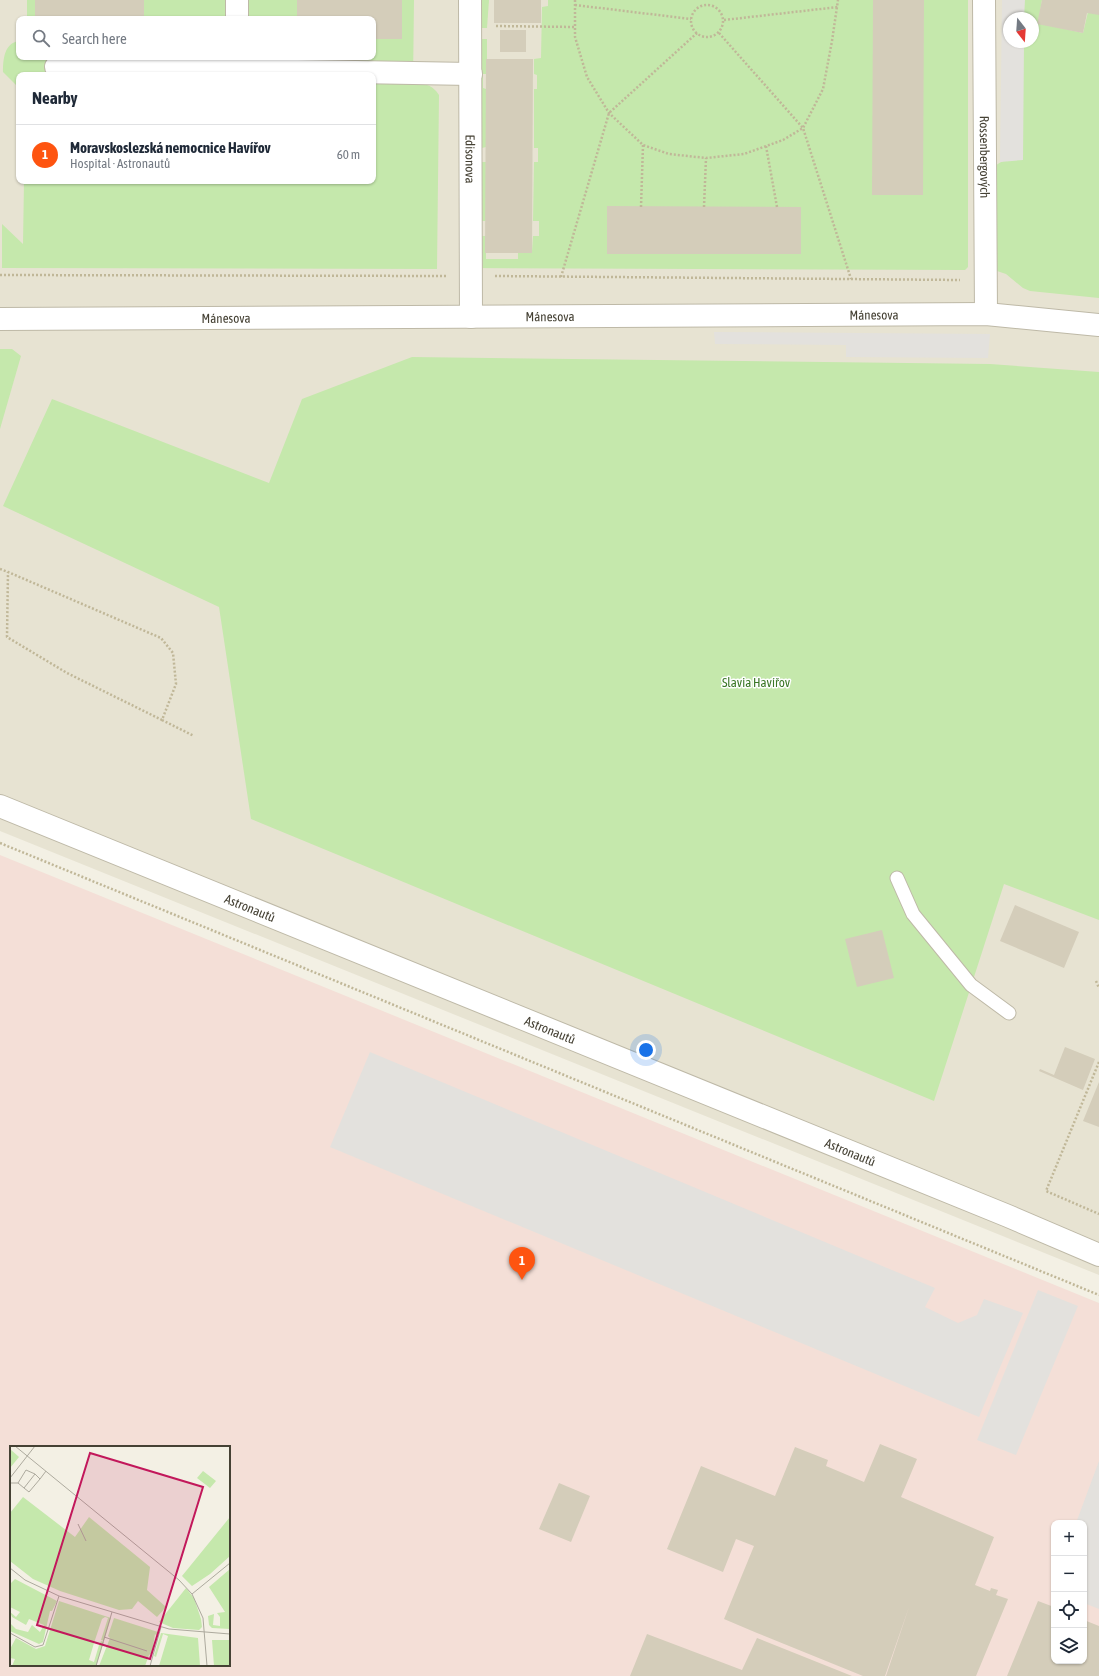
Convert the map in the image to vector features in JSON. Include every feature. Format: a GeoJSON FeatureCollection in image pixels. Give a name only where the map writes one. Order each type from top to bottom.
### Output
{"type":"FeatureCollection","features":[{"type":"Feature","properties":{"kind":"street"},"geometry":{"type":"LineString","coordinates":[[237,0],[237,16]]}},
{"type":"Feature","properties":{"kind":"street","name":"Edisonova"},"geometry":{"type":"LineString","coordinates":[[470,0],[471,317]]}},
{"type":"Feature","properties":{"kind":"street","name":"Rossenbergových"},"geometry":{"type":"LineString","coordinates":[[984,0],[986,314]]}},
{"type":"Feature","properties":{"kind":"street"},"geometry":{"type":"LineString","coordinates":[[56,67],[237,63],[471,74]]}},
{"type":"Feature","properties":{"kind":"street","name":"Mánesova"},"geometry":{"type":"LineString","coordinates":[[0,319],[986,314],[1099,324]]}},
{"type":"Feature","properties":{"kind":"street","name":"Astronautů"},"geometry":{"type":"LineString","coordinates":[[0,806],[1008,1216],[1099,1255]]}},
{"type":"Feature","properties":{"kind":"lane"},"geometry":{"type":"LineString","coordinates":[[897,878],[914,914],[972,985],[1009,1013]]}},
{"type":"Feature","properties":{"kind":"path"},"geometry":{"type":"LineString","coordinates":[[575,0],[575,37],[587,77],[610,113],[643,145],[669,154],[706,158],[744,154],[783,140],[804,128],[823,88],[838,0]]}},
{"type":"Feature","properties":{"kind":"path"},"geometry":{"type":"LineString","coordinates":[[575,4],[691,19]]}},
{"type":"Feature","properties":{"kind":"path"},"geometry":{"type":"LineString","coordinates":[[709,5],[718,9],[722,13],[724,20],[722,29],[719,33],[709,37],[703,37],[697,33],[692,26],[691,19],[694,11],[698,7],[709,5]]}},
{"type":"Feature","properties":{"kind":"path"},"geometry":{"type":"LineString","coordinates":[[724,20],[838,7]]}},
{"type":"Feature","properties":{"kind":"path"},"geometry":{"type":"LineString","coordinates":[[470,26],[575,27]]}},
{"type":"Feature","properties":{"kind":"path"},"geometry":{"type":"LineString","coordinates":[[561,277],[610,113],[697,33]]}},
{"type":"Feature","properties":{"kind":"path"},"geometry":{"type":"LineString","coordinates":[[719,33],[804,128],[851,279]]}},
{"type":"Feature","properties":{"kind":"path"},"geometry":{"type":"LineString","coordinates":[[641,207],[643,145]]}},
{"type":"Feature","properties":{"kind":"path"},"geometry":{"type":"LineString","coordinates":[[766,146],[777,207]]}},
{"type":"Feature","properties":{"kind":"path"},"geometry":{"type":"LineString","coordinates":[[704,207],[706,158]]}},
{"type":"Feature","properties":{"kind":"path"},"geometry":{"type":"LineString","coordinates":[[0,275],[471,276],[986,280]]}},
{"type":"Feature","properties":{"kind":"path"},"geometry":{"type":"LineString","coordinates":[[0,569],[161,638],[173,653],[176,684],[162,720]]}},
{"type":"Feature","properties":{"kind":"path"},"geometry":{"type":"LineString","coordinates":[[8,572],[7,637],[67,673],[194,736]]}},
{"type":"Feature","properties":{"kind":"path"},"geometry":{"type":"LineString","coordinates":[[0,843],[1099,1295]]}},
{"type":"Feature","properties":{"kind":"path"},"geometry":{"type":"LineString","coordinates":[[1096,981],[1099,988]]}},
{"type":"Feature","properties":{"kind":"path"},"geometry":{"type":"LineString","coordinates":[[1099,1062],[1046,1191],[1099,1214]]}},
{"type":"Feature","properties":{"kind":"shaded area"},"geometry":{"type":"Polygon","coordinates":[[[0,0],[1099,0],[1099,1275],[0,831],[0,0]]]}},
{"type":"Feature","properties":{"kind":"shaded area"},"geometry":{"type":"Polygon","coordinates":[[[1002,0],[1025,0],[1024,12],[1003,12],[1003,48],[1024,48],[1023,160],[1000,162],[1002,0]]]}},
{"type":"Feature","properties":{"kind":"shaded area"},"geometry":{"type":"Polygon","coordinates":[[[714,332],[990,334],[988,358],[846,357],[846,345],[715,344],[714,332]]]}},
{"type":"Feature","properties":{"kind":"shaded area"},"geometry":{"type":"Polygon","coordinates":[[[0,855],[1099,1303],[1099,1676],[0,1676],[0,855]]]}},
{"type":"Feature","properties":{"kind":"shaded area"},"geometry":{"type":"Polygon","coordinates":[[[370,1052],[935,1288],[925,1307],[958,1323],[977,1315],[984,1299],[1023,1313],[979,1417],[330,1147],[370,1052]]]}},
{"type":"Feature","properties":{"kind":"shaded area"},"geometry":{"type":"Polygon","coordinates":[[[1038,1290],[1078,1306],[1016,1455],[977,1440],[1038,1290]]]}},
{"type":"Feature","properties":{"kind":"shaded area"},"geometry":{"type":"Polygon","coordinates":[[[1099,1461],[1099,1609],[1087,1604],[1087,1520],[1077,1520],[1099,1461]]]}},
{"type":"Feature","properties":{"kind":"green space"},"geometry":{"type":"Polygon","coordinates":[[[27,0],[414,0],[413,83],[428,85],[439,95],[437,269],[2,268],[2,224],[23,244],[24,184],[376,184],[376,72],[16,72],[16,85],[3,72],[3,62],[7,49],[16,42],[16,60],[376,60],[376,16],[27,16],[27,0]]]}},
{"type":"Feature","properties":{"kind":"green space"},"geometry":{"type":"Polygon","coordinates":[[[461,0],[489,0],[487,28],[461,28],[461,0]]]}},
{"type":"Feature","properties":{"kind":"green space"},"geometry":{"type":"Polygon","coordinates":[[[548,0],[968,0],[968,267],[965,270],[464,268],[459,263],[461,39],[487,39],[487,74],[483,74],[483,88],[486,89],[486,147],[482,148],[482,162],[486,162],[486,221],[480,221],[480,236],[486,236],[486,259],[518,259],[518,252],[532,251],[533,236],[539,236],[539,221],[533,221],[534,162],[538,162],[538,148],[534,148],[534,89],[537,89],[537,75],[534,74],[534,59],[541,58],[542,7],[548,6],[548,0]]]}},
{"type":"Feature","properties":{"kind":"green space"},"geometry":{"type":"Polygon","coordinates":[[[1023,0],[1042,0],[1039,17],[1039,12],[1023,12],[1023,0]]]}},
{"type":"Feature","properties":{"kind":"green space"},"geometry":{"type":"Polygon","coordinates":[[[1088,12],[1099,14],[1099,298],[1030,291],[1023,288],[1006,274],[991,269],[995,167],[1004,161],[1023,160],[1023,48],[1039,48],[1039,23],[1083,33],[1088,12]]]}},
{"type":"Feature","properties":{"kind":"green space"},"geometry":{"type":"Polygon","coordinates":[[[0,349],[12,349],[21,356],[0,429],[0,349]]]}},
{"type":"Feature","properties":{"kind":"green space","name":"Slavia Havířov"},"geometry":{"type":"Polygon","coordinates":[[[412,357],[990,364],[1099,372],[1099,920],[1004,884],[934,1101],[251,819],[219,607],[3,506],[52,399],[269,483],[302,399],[412,357]]]}},
{"type":"Feature","properties":{"kind":"building"},"geometry":{"type":"Polygon","coordinates":[[[35,0],[144,0],[144,16],[35,16],[35,0]]]}},
{"type":"Feature","properties":{"kind":"building"},"geometry":{"type":"Polygon","coordinates":[[[297,0],[402,0],[402,39],[376,39],[376,16],[297,16],[297,0]]]}},
{"type":"Feature","properties":{"kind":"building"},"geometry":{"type":"Polygon","coordinates":[[[494,0],[541,0],[541,23],[494,23],[494,0]]]}},
{"type":"Feature","properties":{"kind":"building"},"geometry":{"type":"Polygon","coordinates":[[[873,0],[924,0],[923,195],[872,195],[873,0]]]}},
{"type":"Feature","properties":{"kind":"building"},"geometry":{"type":"Polygon","coordinates":[[[1042,0],[1099,0],[1099,15],[1087,13],[1083,33],[1039,24],[1039,14],[1042,0]]]}},
{"type":"Feature","properties":{"kind":"building"},"geometry":{"type":"Polygon","coordinates":[[[500,30],[526,30],[526,52],[500,52],[500,30]]]}},
{"type":"Feature","properties":{"kind":"building"},"geometry":{"type":"Polygon","coordinates":[[[486,59],[533,59],[532,253],[485,253],[486,59]]]}},
{"type":"Feature","properties":{"kind":"building"},"geometry":{"type":"Polygon","coordinates":[[[607,206],[801,207],[801,254],[607,254],[607,206]]]}},
{"type":"Feature","properties":{"kind":"building"},"geometry":{"type":"Polygon","coordinates":[[[1015,905],[1079,932],[1064,968],[1000,941],[1015,905]]]}},
{"type":"Feature","properties":{"kind":"building"},"geometry":{"type":"Polygon","coordinates":[[[882,930],[894,978],[857,987],[845,939],[882,930]]]}},
{"type":"Feature","properties":{"kind":"building"},"geometry":{"type":"Polygon","coordinates":[[[1065,1047],[1095,1059],[1083,1090],[1039,1071],[1040,1069],[1054,1075],[1065,1047]]]}},
{"type":"Feature","properties":{"kind":"building"},"geometry":{"type":"Polygon","coordinates":[[[1099,1082],[1099,1127],[1083,1121],[1099,1082]]]}},
{"type":"Feature","properties":{"kind":"building"},"geometry":{"type":"Polygon","coordinates":[[[880,1444],[917,1459],[901,1497],[994,1537],[975,1585],[990,1591],[991,1588],[998,1590],[996,1595],[1008,1599],[976,1676],[886,1676],[909,1607],[885,1676],[863,1676],[757,1633],[724,1619],[754,1546],[736,1539],[723,1572],[667,1549],[701,1466],[775,1496],[795,1447],[828,1460],[826,1466],[864,1482],[880,1444]]]}},
{"type":"Feature","properties":{"kind":"building"},"geometry":{"type":"Polygon","coordinates":[[[559,1483],[590,1496],[571,1542],[539,1529],[559,1483]]]}},
{"type":"Feature","properties":{"kind":"building"},"geometry":{"type":"Polygon","coordinates":[[[1038,1601],[1051,1606],[1051,1664],[1087,1664],[1087,1621],[1099,1626],[1099,1676],[1007,1676],[1038,1601]]]}},
{"type":"Feature","properties":{"kind":"building"},"geometry":{"type":"Polygon","coordinates":[[[647,1634],[742,1670],[757,1638],[852,1676],[630,1676],[647,1634]]]}},
{"type":"Feature","properties":{"kind":"place","name":"Moravskoslezská nemocnice Havířov"},"geometry":{"type":"Point","coordinates":[522,1280]}}]}
